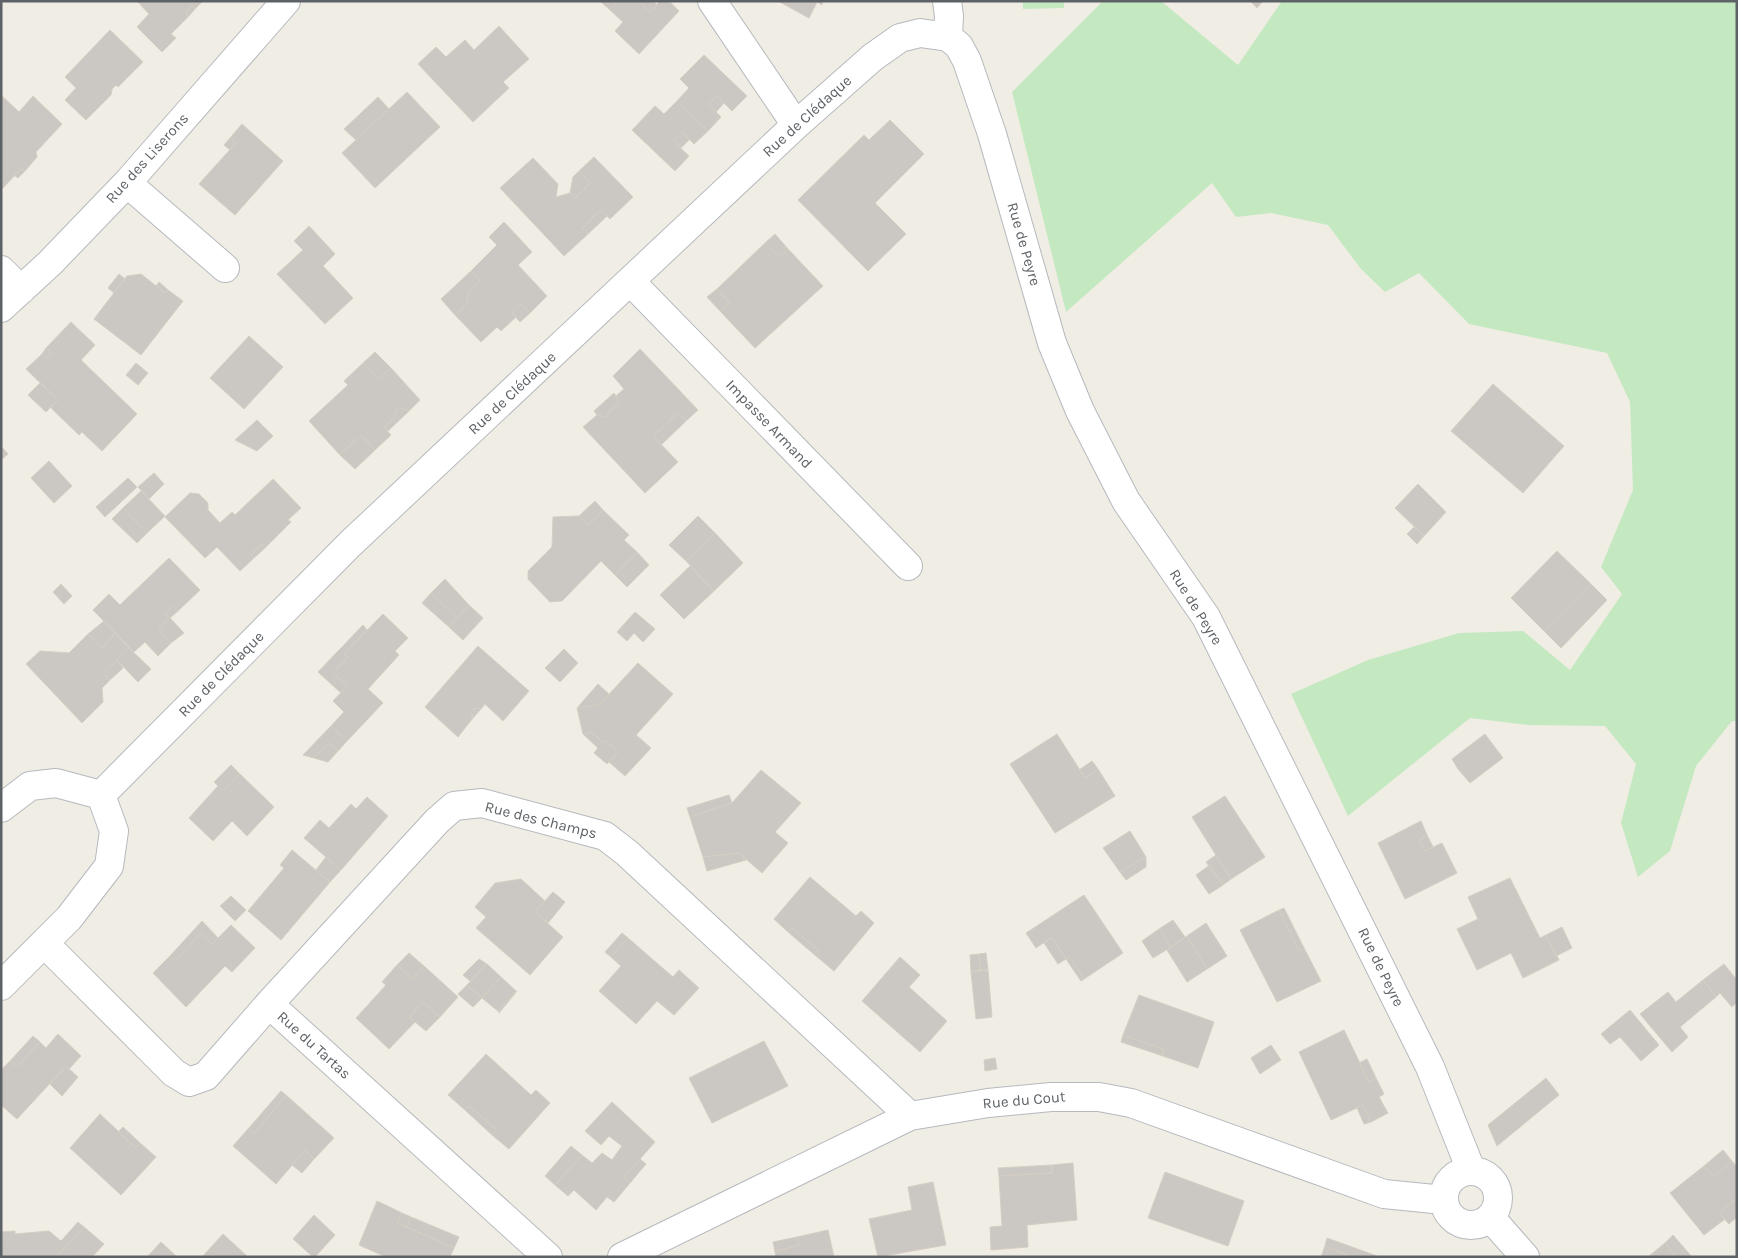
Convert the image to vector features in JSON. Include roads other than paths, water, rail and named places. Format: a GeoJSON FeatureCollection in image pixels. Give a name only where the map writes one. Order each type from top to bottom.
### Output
{"type":"FeatureCollection","features":[{"type":"Feature","properties":{"kind":"street","name":"Rue des Liserons"},"geometry":{"type":"LineString","coordinates":[[1,308],[50,263],[127,183],[286,1]]}},
{"type":"Feature","properties":{"kind":"street"},"geometry":{"type":"LineString","coordinates":[[712,1],[796,125]]}},
{"type":"Feature","properties":{"kind":"street"},"geometry":{"type":"LineString","coordinates":[[947,1],[949,16],[948,37]]}},
{"type":"Feature","properties":{"kind":"street","name":"Rue de Clédaque"},"geometry":{"type":"LineString","coordinates":[[100,795],[350,544],[796,125],[873,57],[900,38],[920,33],[948,37]]}},
{"type":"Feature","properties":{"kind":"street","name":"Rue de Peyre"},"geometry":{"type":"LineString","coordinates":[[948,37],[959,46],[967,61],[992,134],[1052,343],[1080,411],[1126,501],[1206,617],[1430,1066],[1471,1170]]}},
{"type":"Feature","properties":{"kind":"street"},"geometry":{"type":"LineString","coordinates":[[127,183],[225,268]]}},
{"type":"Feature","properties":{"kind":"street"},"geometry":{"type":"LineString","coordinates":[[1,270],[21,290]]}},
{"type":"Feature","properties":{"kind":"street","name":"Impasse Armand"},"geometry":{"type":"LineString","coordinates":[[630,281],[908,566]]}},
{"type":"Feature","properties":{"kind":"street"},"geometry":{"type":"LineString","coordinates":[[1,808],[30,786],[56,783],[100,795],[114,831],[110,866],[69,918],[1,986]]}},
{"type":"Feature","properties":{"kind":"street","name":"Rue des Champs"},"geometry":{"type":"LineString","coordinates":[[269,1004],[437,821],[454,806],[482,804],[605,836],[627,853],[910,1116]]}},
{"type":"Feature","properties":{"kind":"street","name":"Rue du Tartas"},"geometry":{"type":"LineString","coordinates":[[45,944],[174,1073],[189,1082],[206,1076],[269,1004],[548,1257]]}},
{"type":"Feature","properties":{"kind":"street","name":"Rue du Cout"},"geometry":{"type":"LineString","coordinates":[[622,1257],[910,1116],[988,1102],[1051,1097],[1099,1096],[1131,1103],[1384,1194],[1444,1200]]}},
{"type":"Feature","properties":{"kind":"street"},"geometry":{"type":"LineString","coordinates":[[1471,1170],[1484,1174],[1493,1181],[1498,1193],[1497,1206],[1490,1216],[1477,1225],[1461,1224],[1449,1214],[1444,1200],[1447,1185],[1457,1174],[1471,1170]]}},
{"type":"Feature","properties":{"kind":"street"},"geometry":{"type":"LineString","coordinates":[[1490,1216],[1525,1257]]}}]}
